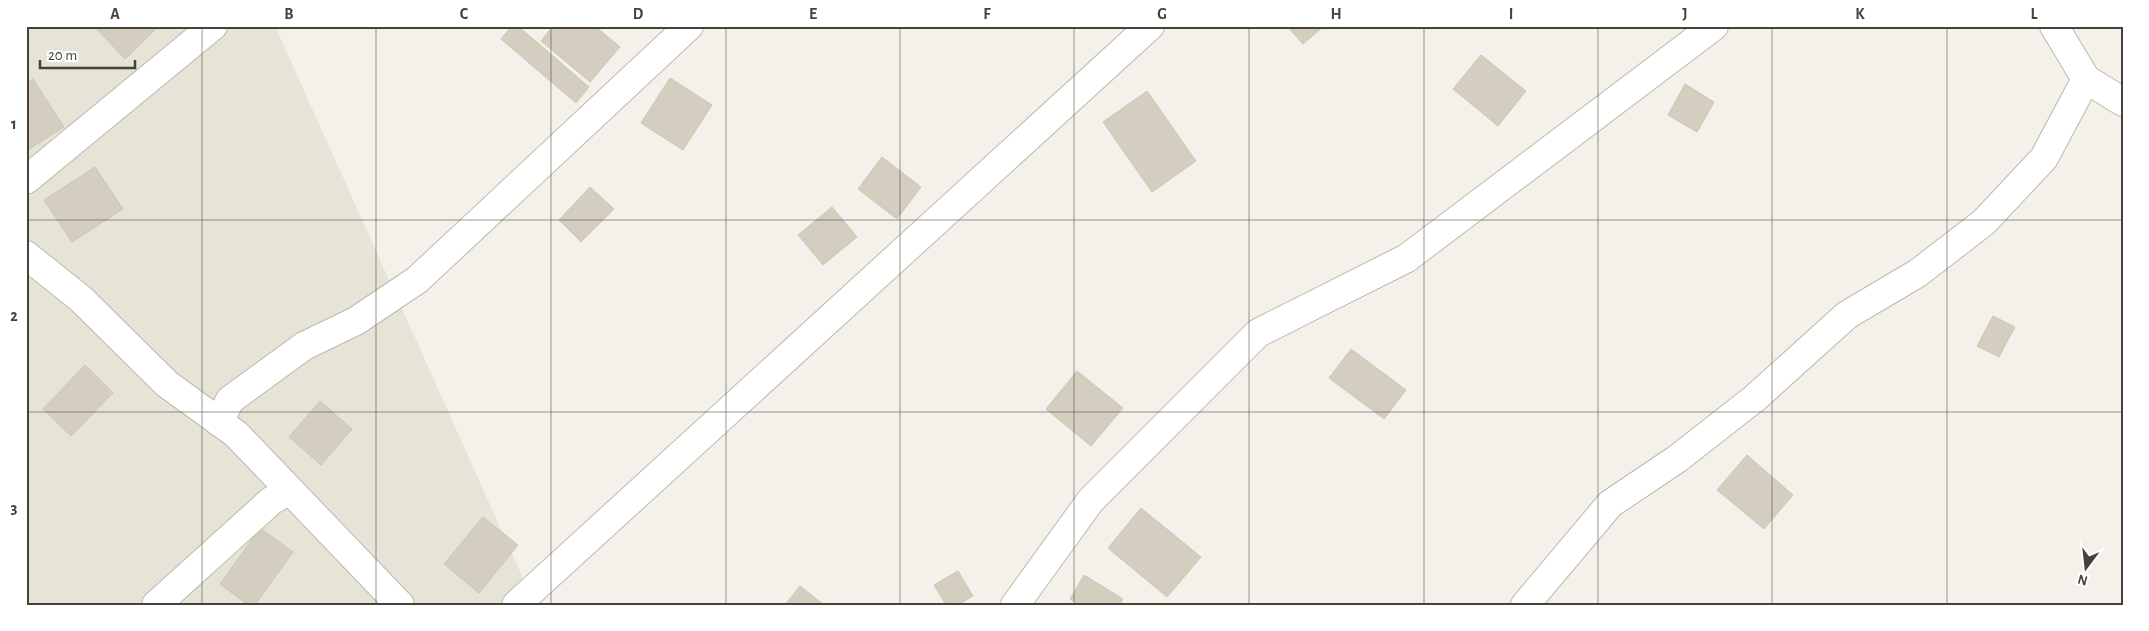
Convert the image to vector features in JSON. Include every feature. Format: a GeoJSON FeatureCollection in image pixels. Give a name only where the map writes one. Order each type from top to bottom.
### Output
{"type":"FeatureCollection","features":[{"type":"Feature","properties":{"kind":"street"},"geometry":{"type":"LineString","coordinates":[[26,180],[213,26]]}},
{"type":"Feature","properties":{"kind":"street"},"geometry":{"type":"LineString","coordinates":[[220,422],[230,400],[304,346],[356,320],[417,280],[689,26]]}},
{"type":"Feature","properties":{"kind":"street"},"geometry":{"type":"LineString","coordinates":[[516,605],[1150,26]]}},
{"type":"Feature","properties":{"kind":"street"},"geometry":{"type":"LineString","coordinates":[[1015,605],[1091,500],[1258,333],[1407,258],[1714,26]]}},
{"type":"Feature","properties":{"kind":"street"},"geometry":{"type":"LineString","coordinates":[[2054,26],[2086,78],[2123,102]]}},
{"type":"Feature","properties":{"kind":"street"},"geometry":{"type":"LineString","coordinates":[[1525,605],[1610,504],[1677,460],[1755,398],[1847,315],[1918,273],[1984,222],[2044,158],[2086,78]]}},
{"type":"Feature","properties":{"kind":"street"},"geometry":{"type":"LineString","coordinates":[[28,262],[81,299],[167,384],[236,434],[400,605]]}},
{"type":"Feature","properties":{"kind":"street"},"geometry":{"type":"LineString","coordinates":[[156,605],[272,501],[289,490]]}},
{"type":"Feature","properties":{"kind":"shaded area"},"geometry":{"type":"Polygon","coordinates":[[[26,26],[275,26],[535,605],[26,605],[26,26]]]}},
{"type":"Feature","properties":{"kind":"building"},"geometry":{"type":"Polygon","coordinates":[[[94,26],[159,26],[125,59],[94,26]]]}},
{"type":"Feature","properties":{"kind":"building"},"geometry":{"type":"Polygon","coordinates":[[[512,26],[518,26],[589,87],[576,103],[501,39],[512,26]]]}},
{"type":"Feature","properties":{"kind":"building"},"geometry":{"type":"Polygon","coordinates":[[[553,26],[595,26],[620,47],[590,82],[541,41],[553,26]]]}},
{"type":"Feature","properties":{"kind":"building"},"geometry":{"type":"Polygon","coordinates":[[[1287,26],[1324,26],[1303,44],[1287,26]]]}},
{"type":"Feature","properties":{"kind":"building"},"geometry":{"type":"Polygon","coordinates":[[[1481,55],[1526,91],[1498,126],[1453,89],[1481,55]]]}},
{"type":"Feature","properties":{"kind":"building"},"geometry":{"type":"Polygon","coordinates":[[[670,78],[712,105],[683,150],[641,123],[670,78]]]}},
{"type":"Feature","properties":{"kind":"building"},"geometry":{"type":"Polygon","coordinates":[[[33,79],[64,127],[26,151],[26,83],[33,79]]]}},
{"type":"Feature","properties":{"kind":"building"},"geometry":{"type":"Polygon","coordinates":[[[1685,84],[1714,102],[1697,132],[1668,115],[1685,84]]]}},
{"type":"Feature","properties":{"kind":"building"},"geometry":{"type":"Polygon","coordinates":[[[1147,91],[1196,161],[1152,192],[1103,122],[1147,91]]]}},
{"type":"Feature","properties":{"kind":"building"},"geometry":{"type":"Polygon","coordinates":[[[882,157],[921,187],[897,219],[858,189],[882,157]]]}},
{"type":"Feature","properties":{"kind":"building"},"geometry":{"type":"Polygon","coordinates":[[[95,167],[123,209],[72,242],[44,200],[95,167]]]}},
{"type":"Feature","properties":{"kind":"building"},"geometry":{"type":"Polygon","coordinates":[[[590,187],[614,209],[581,242],[559,220],[590,187]]]}},
{"type":"Feature","properties":{"kind":"building"},"geometry":{"type":"Polygon","coordinates":[[[832,207],[857,237],[823,265],[798,235],[832,207]]]}},
{"type":"Feature","properties":{"kind":"building"},"geometry":{"type":"Polygon","coordinates":[[[1993,316],[2015,327],[1999,357],[1977,346],[1993,316]]]}},
{"type":"Feature","properties":{"kind":"building"},"geometry":{"type":"Polygon","coordinates":[[[1351,349],[1406,390],[1384,419],[1329,378],[1351,349]]]}},
{"type":"Feature","properties":{"kind":"building"},"geometry":{"type":"Polygon","coordinates":[[[85,365],[113,393],[71,436],[43,409],[85,365]]]}},
{"type":"Feature","properties":{"kind":"building"},"geometry":{"type":"Polygon","coordinates":[[[1077,371],[1123,408],[1091,446],[1046,409],[1077,371]]]}},
{"type":"Feature","properties":{"kind":"building"},"geometry":{"type":"Polygon","coordinates":[[[320,401],[352,429],[321,465],[289,437],[320,401]]]}},
{"type":"Feature","properties":{"kind":"building"},"geometry":{"type":"Polygon","coordinates":[[[1747,455],[1793,495],[1764,529],[1717,490],[1747,455]]]}},
{"type":"Feature","properties":{"kind":"building"},"geometry":{"type":"Polygon","coordinates":[[[1141,508],[1201,557],[1167,597],[1108,548],[1141,508]]]}},
{"type":"Feature","properties":{"kind":"building"},"geometry":{"type":"Polygon","coordinates":[[[483,517],[518,545],[479,593],[444,564],[483,517]]]}},
{"type":"Feature","properties":{"kind":"building"},"geometry":{"type":"Polygon","coordinates":[[[260,528],[293,552],[255,605],[248,605],[220,584],[260,528]]]}},
{"type":"Feature","properties":{"kind":"building"},"geometry":{"type":"Polygon","coordinates":[[[958,571],[973,596],[958,605],[946,605],[934,585],[958,571]]]}},
{"type":"Feature","properties":{"kind":"building"},"geometry":{"type":"Polygon","coordinates":[[[1084,575],[1123,599],[1119,605],[1080,605],[1070,599],[1084,575]]]}},
{"type":"Feature","properties":{"kind":"building"},"geometry":{"type":"Polygon","coordinates":[[[800,586],[824,605],[785,605],[800,586]]]}}]}
